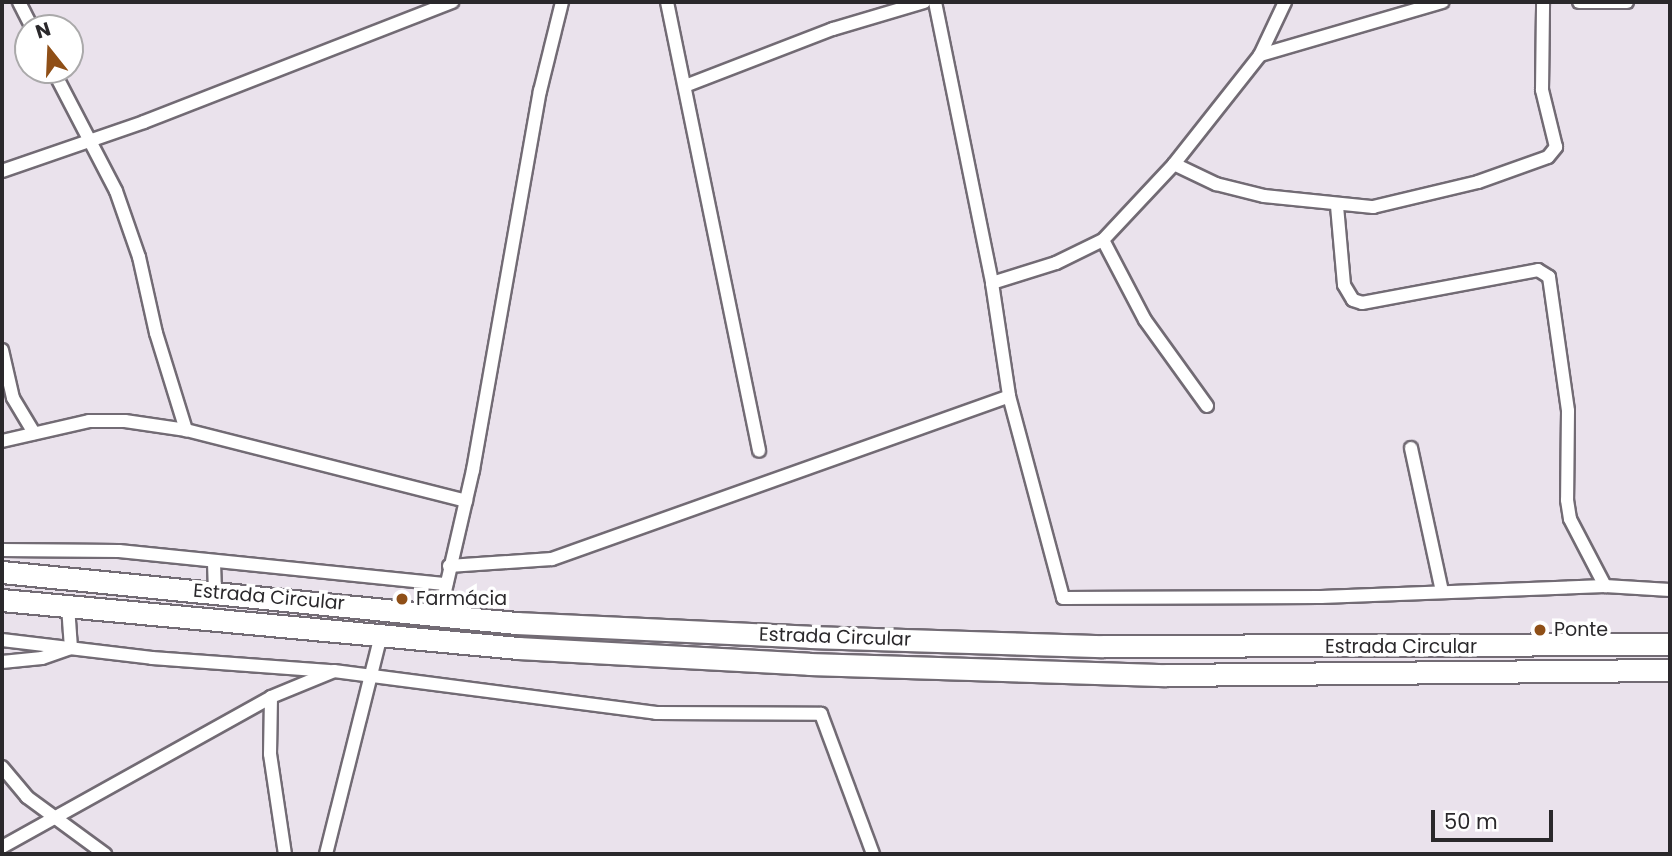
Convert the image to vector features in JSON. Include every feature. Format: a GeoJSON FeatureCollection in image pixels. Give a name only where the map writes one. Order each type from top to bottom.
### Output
{"type":"FeatureCollection","features":[{"type":"Feature","properties":{"kind":"main road","name":"Estrada Circular"},"geometry":{"type":"LineString","coordinates":[[2,572],[439,613],[529,624],[1089,646],[1670,644]]}},
{"type":"Feature","properties":{"kind":"main road","name":"Estrada Circular"},"geometry":{"type":"LineString","coordinates":[[2,600],[518,648],[809,664],[1166,675],[1670,670]]}},
{"type":"Feature","properties":{"kind":"street"},"geometry":{"type":"LineString","coordinates":[[2,171],[92,140],[452,2]]}},
{"type":"Feature","properties":{"kind":"street"},"geometry":{"type":"LineString","coordinates":[[439,613],[466,501],[501,326],[540,91],[562,2]]}},
{"type":"Feature","properties":{"kind":"street"},"geometry":{"type":"LineString","coordinates":[[667,2],[759,451]]}},
{"type":"Feature","properties":{"kind":"street"},"geometry":{"type":"LineString","coordinates":[[685,86],[833,29],[924,2]]}},
{"type":"Feature","properties":{"kind":"street"},"geometry":{"type":"LineString","coordinates":[[935,2],[992,283],[1009,396],[1063,598],[1321,597],[1605,586],[1670,590]]}},
{"type":"Feature","properties":{"kind":"street"},"geometry":{"type":"LineString","coordinates":[[992,283],[1056,263],[1102,240],[1174,164],[1260,55],[1285,2]]}},
{"type":"Feature","properties":{"kind":"street"},"geometry":{"type":"LineString","coordinates":[[1260,55],[1442,2]]}},
{"type":"Feature","properties":{"kind":"street"},"geometry":{"type":"LineString","coordinates":[[1174,164],[1216,184],[1264,196],[1337,206],[1410,201],[1553,154],[1556,147],[1542,90],[1544,2]]}},
{"type":"Feature","properties":{"kind":"street"},"geometry":{"type":"LineString","coordinates":[[1579,2],[1627,2]]}},
{"type":"Feature","properties":{"kind":"street"},"geometry":{"type":"LineString","coordinates":[[61,84],[92,140],[139,257],[156,333],[186,430]]}},
{"type":"Feature","properties":{"kind":"street"},"geometry":{"type":"LineString","coordinates":[[1337,206],[1344,285],[1353,300],[1362,303],[1538,270],[1549,277],[1568,411],[1568,510],[1605,586]]}},
{"type":"Feature","properties":{"kind":"street"},"geometry":{"type":"LineString","coordinates":[[1102,240],[1145,320],[1207,406]]}},
{"type":"Feature","properties":{"kind":"street"},"geometry":{"type":"LineString","coordinates":[[2,350],[13,398],[34,433]]}},
{"type":"Feature","properties":{"kind":"street"},"geometry":{"type":"LineString","coordinates":[[449,566],[552,559],[1009,396]]}},
{"type":"Feature","properties":{"kind":"street"},"geometry":{"type":"LineString","coordinates":[[2,441],[106,420],[186,430],[466,501]]}},
{"type":"Feature","properties":{"kind":"street"},"geometry":{"type":"LineString","coordinates":[[1411,448],[1442,591]]}},
{"type":"Feature","properties":{"kind":"street"},"geometry":{"type":"LineString","coordinates":[[2,550],[119,551],[214,563],[446,584]]}},
{"type":"Feature","properties":{"kind":"street"},"geometry":{"type":"LineString","coordinates":[[214,563],[215,592]]}},
{"type":"Feature","properties":{"kind":"street"},"geometry":{"type":"LineString","coordinates":[[68,606],[71,648]]}},
{"type":"Feature","properties":{"kind":"street"},"geometry":{"type":"LineString","coordinates":[[326,854],[381,635]]}},
{"type":"Feature","properties":{"kind":"street"},"geometry":{"type":"LineString","coordinates":[[2,640],[334,671],[656,713],[821,714],[873,854]]}},
{"type":"Feature","properties":{"kind":"street"},"geometry":{"type":"LineString","coordinates":[[2,662],[42,658],[71,648]]}},
{"type":"Feature","properties":{"kind":"street"},"geometry":{"type":"LineString","coordinates":[[2,847],[271,697],[334,671]]}},
{"type":"Feature","properties":{"kind":"street"},"geometry":{"type":"LineString","coordinates":[[271,697],[270,754],[285,854]]}},
{"type":"Feature","properties":{"kind":"street"},"geometry":{"type":"LineString","coordinates":[[2,767],[27,797],[105,854]]}},
{"type":"Feature","properties":{"kind":"place","name":"Farmácia"},"geometry":{"type":"Point","coordinates":[402,599]}},
{"type":"Feature","properties":{"kind":"place","name":"Ponte"},"geometry":{"type":"Point","coordinates":[1540,630]}}]}
